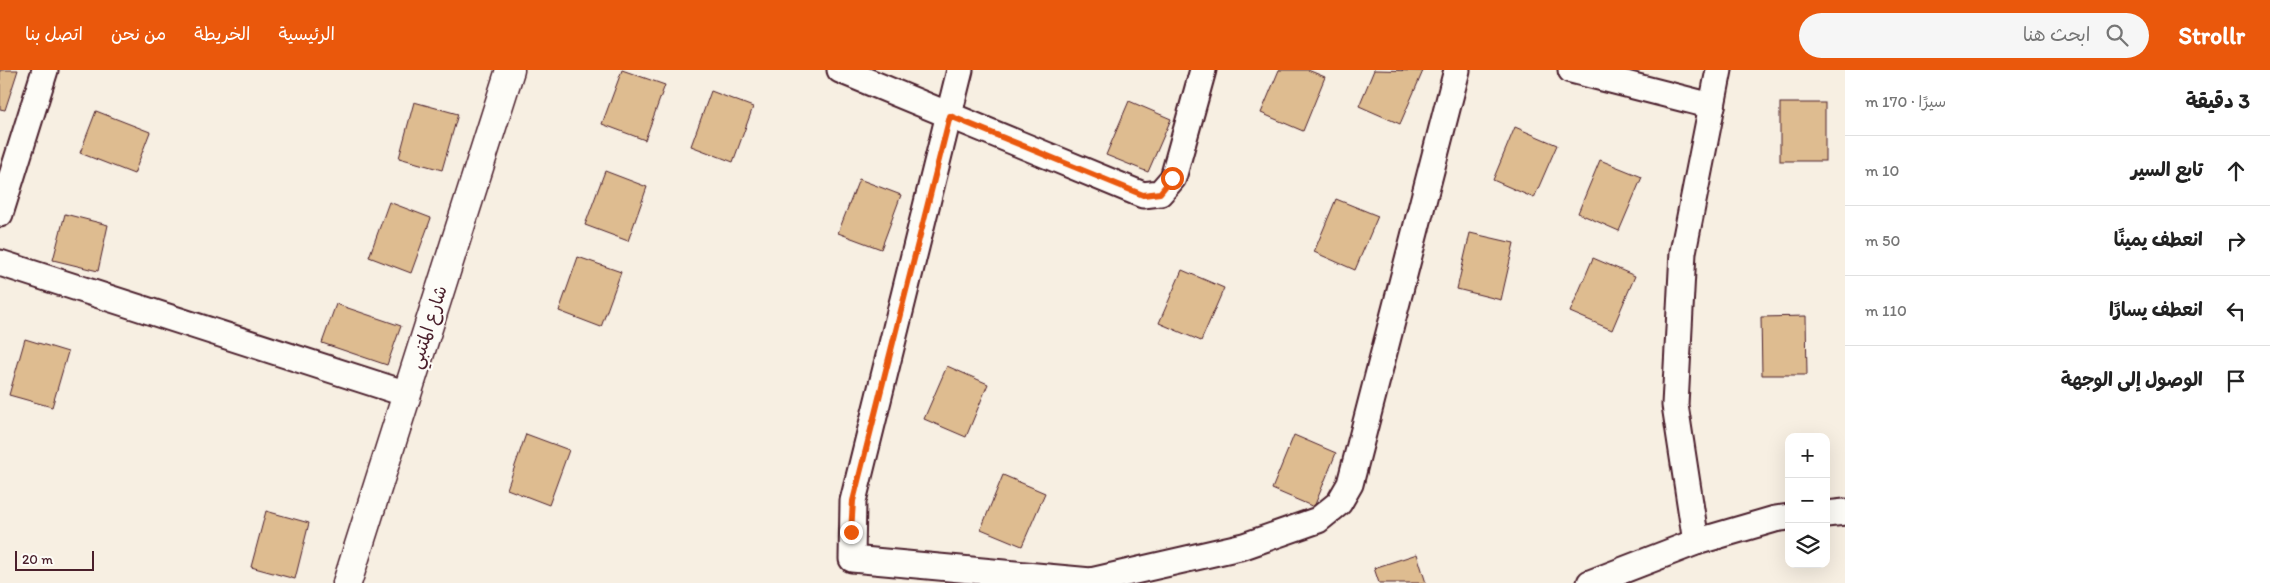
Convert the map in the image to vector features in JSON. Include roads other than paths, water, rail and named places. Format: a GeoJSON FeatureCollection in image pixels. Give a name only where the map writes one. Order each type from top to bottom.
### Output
{"type":"FeatureCollection","features":[{"type":"Feature","properties":{"kind":"street"},"geometry":{"type":"LineString","coordinates":[[0,214],[45,70]]}},
{"type":"Feature","properties":{"kind":"street","name":"شارع المتنبي"},"geometry":{"type":"LineString","coordinates":[[347,583],[510,70]]}},
{"type":"Feature","properties":{"kind":"street"},"geometry":{"type":"LineString","coordinates":[[840,70],[1143,195],[1160,193],[1172,178],[1203,70]]}},
{"type":"Feature","properties":{"kind":"street"},"geometry":{"type":"LineString","coordinates":[[960,70],[853,501],[852,559],[1091,580],[1244,546],[1318,520],[1339,503],[1350,484],[1457,70]]}},
{"type":"Feature","properties":{"kind":"street"},"geometry":{"type":"LineString","coordinates":[[1571,70],[1712,106]]}},
{"type":"Feature","properties":{"kind":"street"},"geometry":{"type":"LineString","coordinates":[[1696,542],[1674,405],[1683,252],[1720,70]]}},
{"type":"Feature","properties":{"kind":"street"},"geometry":{"type":"LineString","coordinates":[[0,264],[407,394]]}},
{"type":"Feature","properties":{"kind":"street"},"geometry":{"type":"LineString","coordinates":[[1830,514],[1845,512]]}},
{"type":"Feature","properties":{"kind":"street"},"geometry":{"type":"LineString","coordinates":[[1590,583],[1696,542],[1775,518],[1785,517]]}}]}
